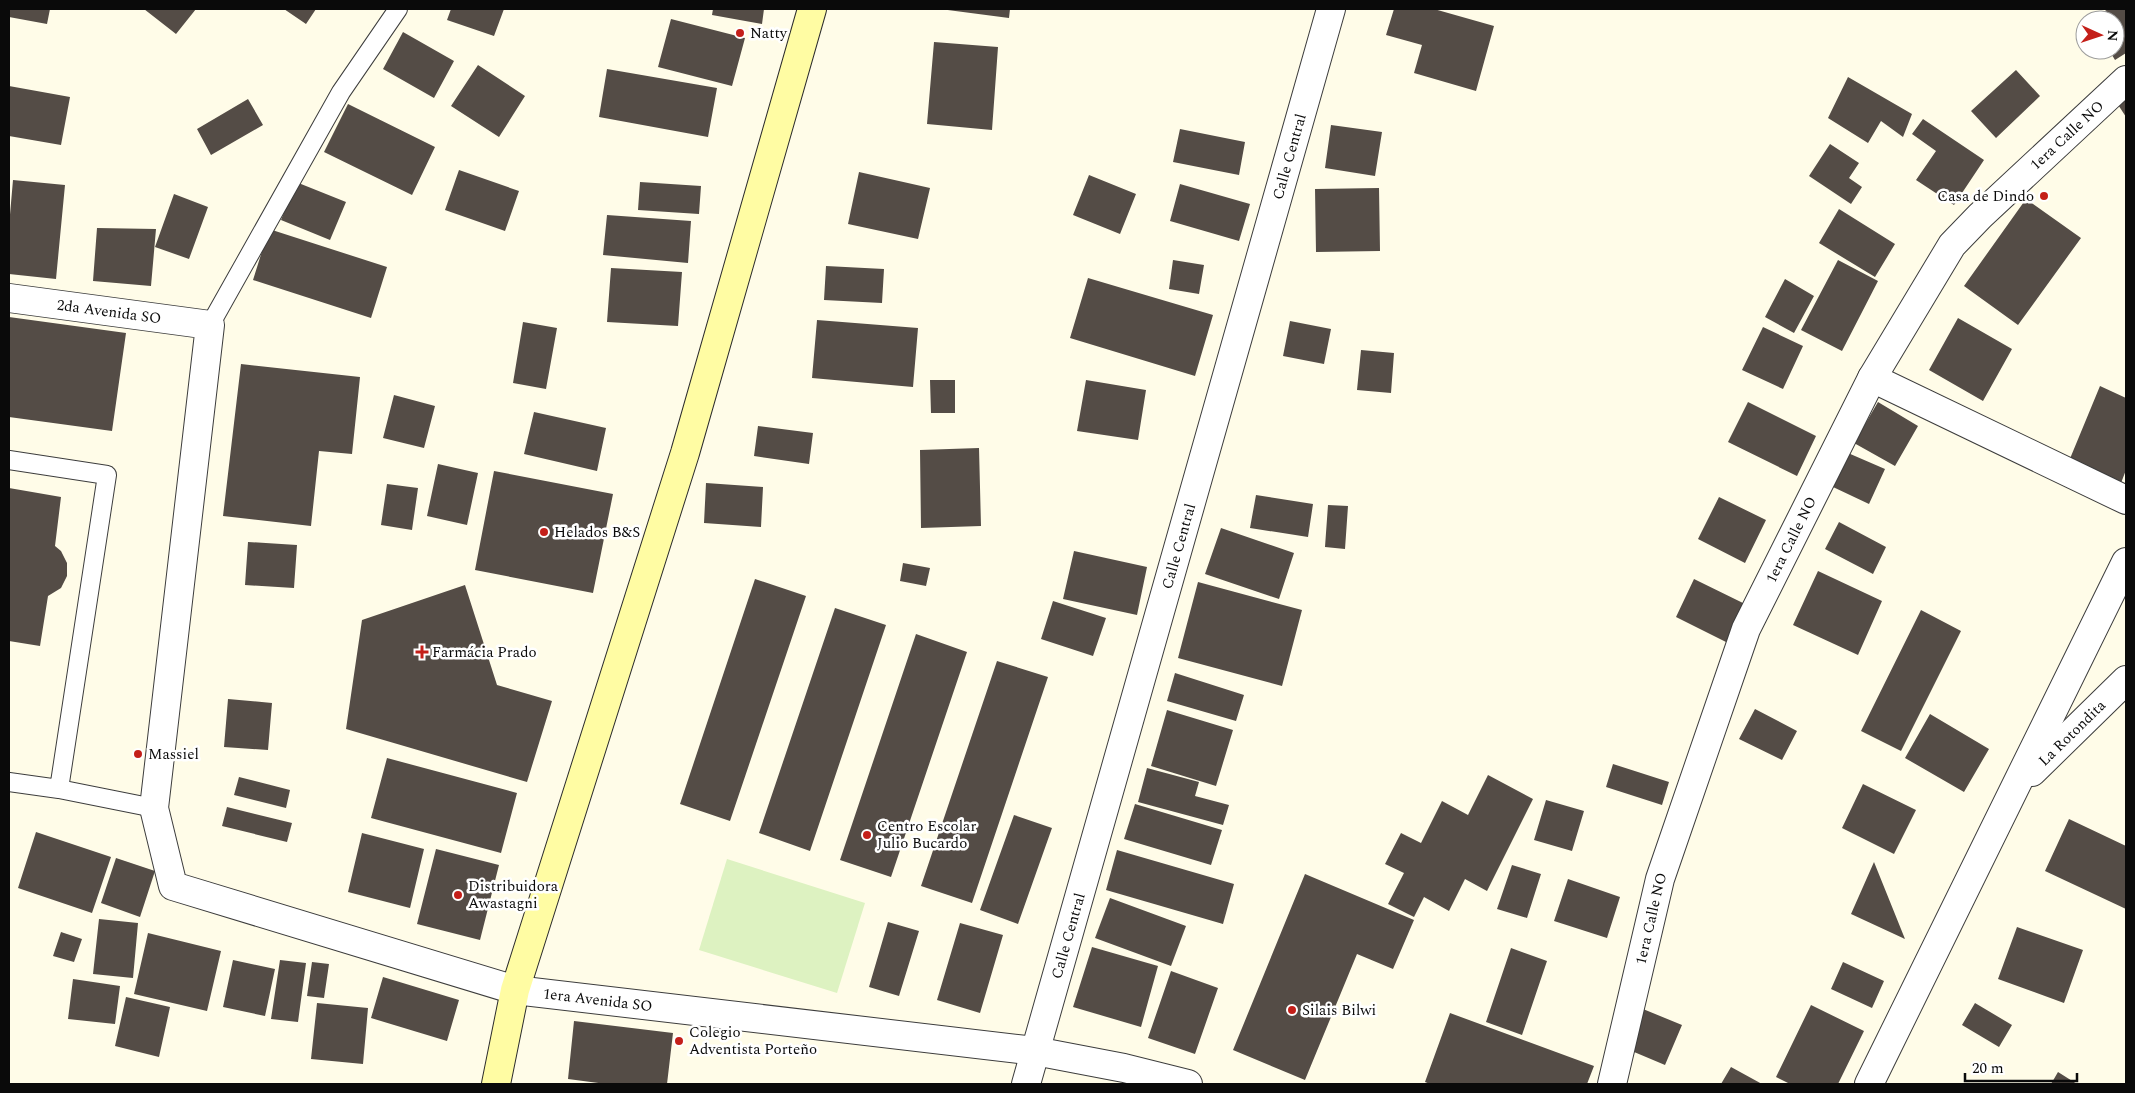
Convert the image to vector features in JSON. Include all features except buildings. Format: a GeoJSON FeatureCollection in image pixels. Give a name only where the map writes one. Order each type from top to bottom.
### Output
{"type":"FeatureCollection","features":[{"type":"Feature","properties":{"kind":"main road"},"geometry":{"type":"LineString","coordinates":[[496,1084],[515,990],[686,454],[812,9]]}},
{"type":"Feature","properties":{"kind":"street","name":"Calle Central"},"geometry":{"type":"LineString","coordinates":[[1026,1084],[1331,9]]}},
{"type":"Feature","properties":{"kind":"street","name":"1era Calle NO"},"geometry":{"type":"LineString","coordinates":[[1612,1084],[1660,879],[1746,630],[1872,378],[1952,245],[1980,216],[2126,80]]}},
{"type":"Feature","properties":{"kind":"street","name":"2da Avenida SO"},"geometry":{"type":"LineString","coordinates":[[9,298],[210,325]]}},
{"type":"Feature","properties":{"kind":"street"},"geometry":{"type":"LineString","coordinates":[[154,808],[210,325]]}},
{"type":"Feature","properties":{"kind":"street"},"geometry":{"type":"LineString","coordinates":[[1872,378],[2126,500]]}},
{"type":"Feature","properties":{"kind":"street"},"geometry":{"type":"LineString","coordinates":[[1869,1084],[2018,785],[2126,562]]}},
{"type":"Feature","properties":{"kind":"street","name":"La Rotondita"},"geometry":{"type":"LineString","coordinates":[[2018,785],[2126,680]]}},
{"type":"Feature","properties":{"kind":"street","name":"1era Avenida SO"},"geometry":{"type":"LineString","coordinates":[[154,808],[172,886],[515,990],[1036,1051],[1124,1068],[1188,1084]]}},
{"type":"Feature","properties":{"kind":"lane"},"geometry":{"type":"LineString","coordinates":[[210,325],[341,92],[398,9]]}},
{"type":"Feature","properties":{"kind":"lane"},"geometry":{"type":"LineString","coordinates":[[9,460],[107,475],[59,789]]}},
{"type":"Feature","properties":{"kind":"lane"},"geometry":{"type":"LineString","coordinates":[[9,782],[59,789],[154,808]]}},
{"type":"Feature","properties":{"kind":"green space"},"geometry":{"type":"Polygon","coordinates":[[[727,859],[865,903],[837,993],[699,950],[727,859]]]}},
{"type":"Feature","properties":{"kind":"place","name":"Natty"},"geometry":{"type":"Point","coordinates":[740,33]}},
{"type":"Feature","properties":{"kind":"place","name":"Casa de Dindo"},"geometry":{"type":"Point","coordinates":[2044,196]}},
{"type":"Feature","properties":{"kind":"place","name":"Helados B&S"},"geometry":{"type":"Point","coordinates":[544,532]}},
{"type":"Feature","properties":{"kind":"place","name":"Farmácia Prado"},"geometry":{"type":"Point","coordinates":[422,652]}},
{"type":"Feature","properties":{"kind":"place","name":"Massiel"},"geometry":{"type":"Point","coordinates":[138,754]}},
{"type":"Feature","properties":{"kind":"place","name":"Centro Escolar Julio Bucardo"},"geometry":{"type":"Point","coordinates":[867,835]}},
{"type":"Feature","properties":{"kind":"place","name":"Distribuidora Awastagni"},"geometry":{"type":"Point","coordinates":[458,895]}},
{"type":"Feature","properties":{"kind":"place","name":"Silais Bilwi"},"geometry":{"type":"Point","coordinates":[1292,1010]}},
{"type":"Feature","properties":{"kind":"place","name":"Colegio Adventista Porteño"},"geometry":{"type":"Point","coordinates":[679,1041]}}]}
